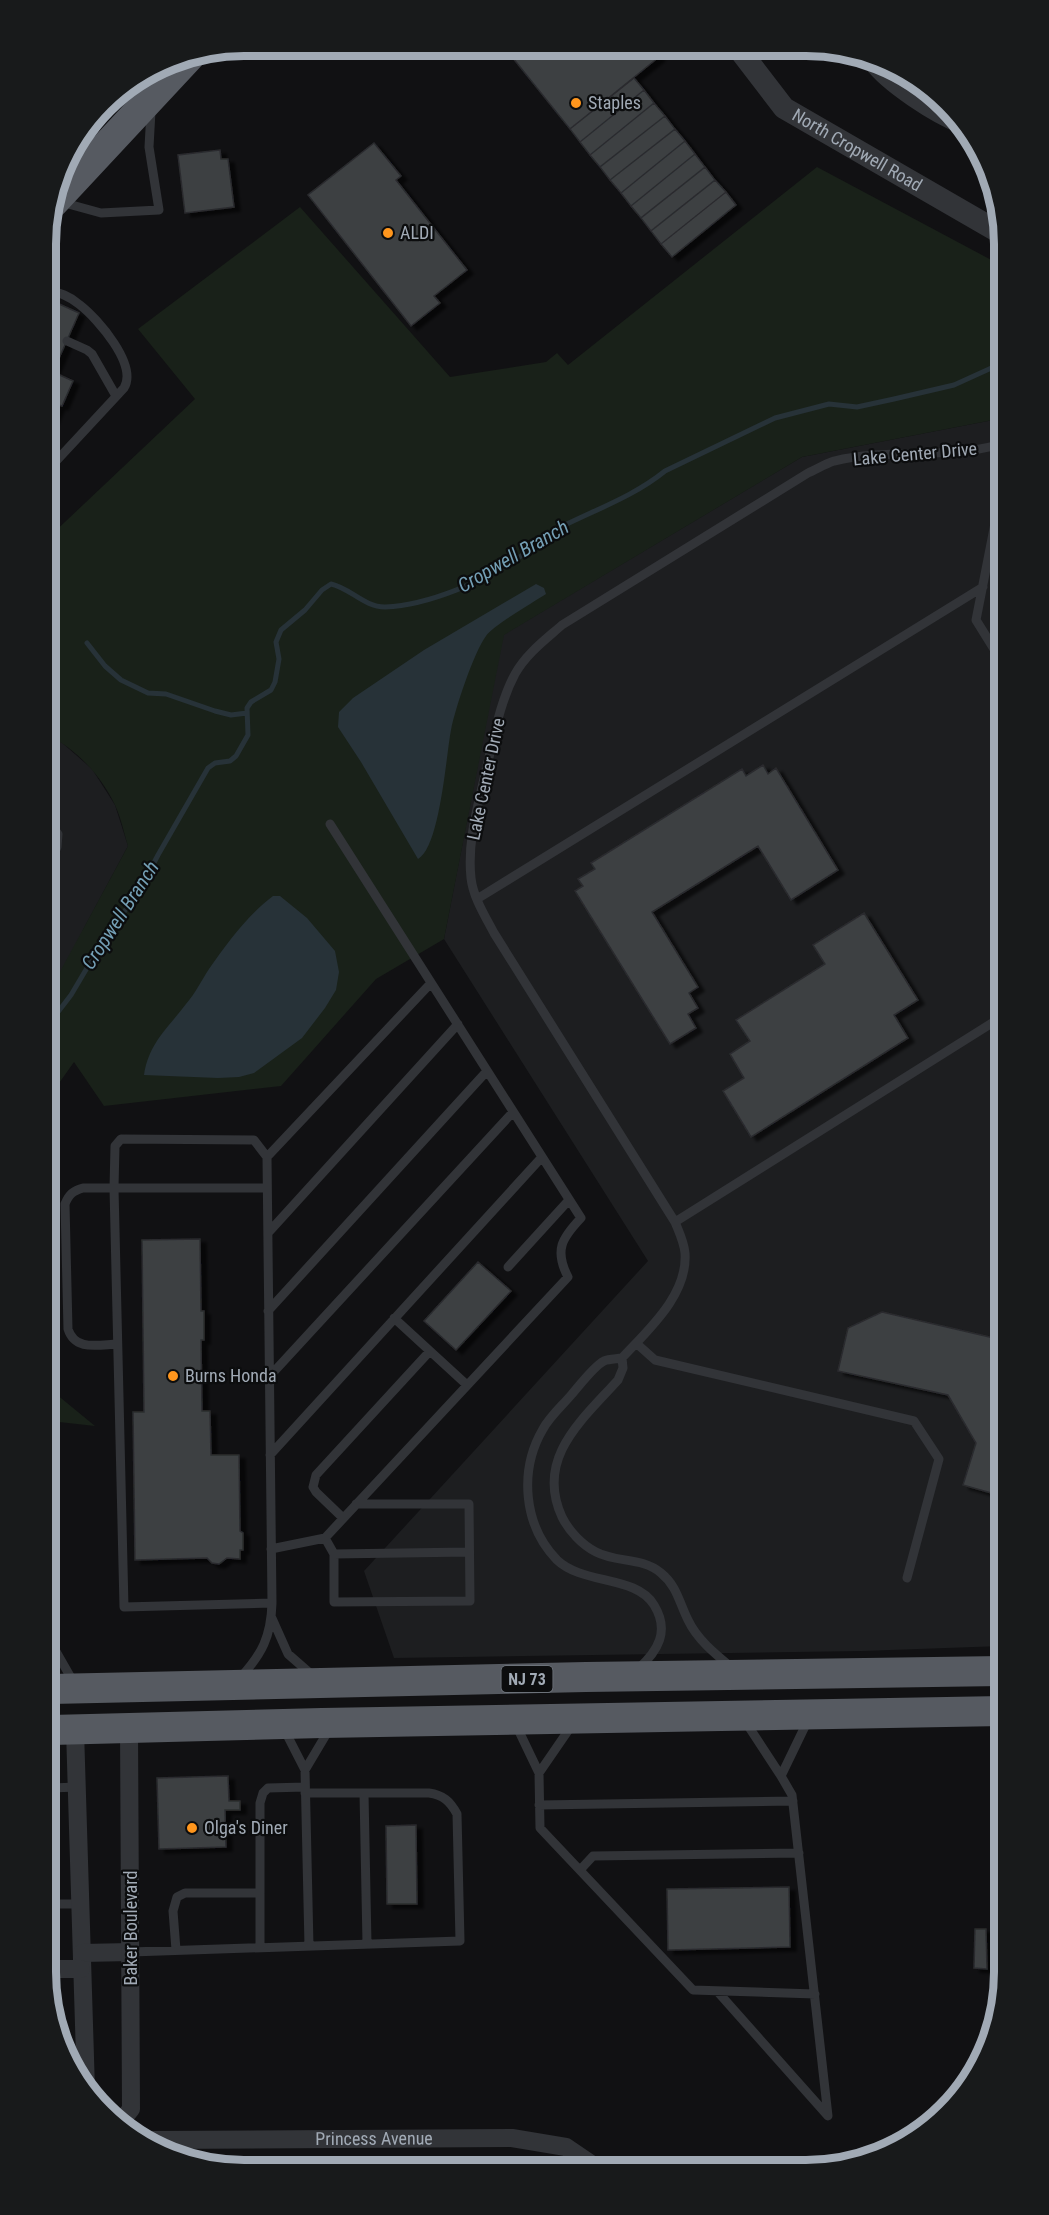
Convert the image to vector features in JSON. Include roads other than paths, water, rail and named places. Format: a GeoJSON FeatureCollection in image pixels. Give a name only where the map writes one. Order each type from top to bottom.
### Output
{"type":"FeatureCollection","features":[{"type":"Feature","properties":{"kind":"highway"},"geometry":{"type":"LineString","coordinates":[[63,193],[181,66]]}},
{"type":"Feature","properties":{"kind":"highway","name":"NJ 73"},"geometry":{"type":"LineString","coordinates":[[63,1689],[630,1676],[993,1671]]}},
{"type":"Feature","properties":{"kind":"highway"},"geometry":{"type":"LineString","coordinates":[[63,1730],[94,1711],[110,1706],[260,1703],[277,1696],[282,1684]]}},
{"type":"Feature","properties":{"kind":"highway"},"geometry":{"type":"LineString","coordinates":[[63,1730],[993,1711]]}},
{"type":"Feature","properties":{"kind":"street","name":"North Cropwell Road"},"geometry":{"type":"LineString","coordinates":[[743,55],[784,108],[992,228]]}},
{"type":"Feature","properties":{"kind":"street"},"geometry":{"type":"LineString","coordinates":[[879,70],[913,98],[942,113]]}},
{"type":"Feature","properties":{"kind":"street","name":"Baker Boulevard"},"geometry":{"type":"LineString","coordinates":[[124,2117],[131,2109],[129,1729]]}},
{"type":"Feature","properties":{"kind":"street"},"geometry":{"type":"LineString","coordinates":[[63,1730],[77,1787],[85,2073]]}},
{"type":"Feature","properties":{"kind":"street"},"geometry":{"type":"LineString","coordinates":[[56,1968],[131,1952]]}},
{"type":"Feature","properties":{"kind":"street","name":"Princess Avenue"},"geometry":{"type":"LineString","coordinates":[[160,2140],[513,2138],[566,2147],[585,2160]]}},
{"type":"Feature","properties":{"kind":"lane"},"geometry":{"type":"LineString","coordinates":[[60,203],[101,213],[159,210],[149,147],[151,99]]}},
{"type":"Feature","properties":{"kind":"lane"},"geometry":{"type":"LineString","coordinates":[[56,292],[78,303],[92,315],[117,349],[128,373],[127,383],[56,461]]}},
{"type":"Feature","properties":{"kind":"lane"},"geometry":{"type":"LineString","coordinates":[[67,341],[92,354],[116,396]]}},
{"type":"Feature","properties":{"kind":"lane","name":"Lake Center Drive"},"geometry":{"type":"LineString","coordinates":[[630,1676],[656,1650],[660,1638],[662,1627],[654,1604],[646,1594],[634,1588],[575,1572],[559,1562],[541,1540],[528,1506],[528,1470],[543,1429],[604,1361],[622,1358],[674,1296],[685,1267],[685,1251],[675,1222],[494,933],[477,899],[471,880],[471,843],[478,802],[504,700],[516,674],[530,653],[562,625],[808,473],[833,462],[869,456],[958,452],[993,446]]}},
{"type":"Feature","properties":{"kind":"lane"},"geometry":{"type":"LineString","coordinates":[[993,534],[976,620],[993,647]]}},
{"type":"Feature","properties":{"kind":"lane"},"geometry":{"type":"LineString","coordinates":[[477,899],[983,587]]}},
{"type":"Feature","properties":{"kind":"lane"},"geometry":{"type":"LineString","coordinates":[[271,1549],[325,1538],[567,1277],[560,1254],[562,1241],[581,1218],[330,824]]}},
{"type":"Feature","properties":{"kind":"lane"},"geometry":{"type":"LineString","coordinates":[[56,831],[58,834],[56,849]]}},
{"type":"Feature","properties":{"kind":"lane"},"geometry":{"type":"LineString","coordinates":[[267,1157],[431,983]]}},
{"type":"Feature","properties":{"kind":"lane"},"geometry":{"type":"LineString","coordinates":[[675,1222],[993,1022]]}},
{"type":"Feature","properties":{"kind":"lane"},"geometry":{"type":"LineString","coordinates":[[268,1233],[458,1024]]}},
{"type":"Feature","properties":{"kind":"lane"},"geometry":{"type":"LineString","coordinates":[[268,1311],[487,1071]]}},
{"type":"Feature","properties":{"kind":"lane"},"geometry":{"type":"LineString","coordinates":[[269,1377],[513,1112]]}},
{"type":"Feature","properties":{"kind":"lane"},"geometry":{"type":"LineString","coordinates":[[234,1684],[262,1653],[272,1617],[272,1603],[268,1311],[267,1157],[254,1140],[125,1138],[117,1141],[114,1188],[124,1607],[272,1603]]}},
{"type":"Feature","properties":{"kind":"lane"},"geometry":{"type":"LineString","coordinates":[[270,1455],[542,1157]]}},
{"type":"Feature","properties":{"kind":"lane"},"geometry":{"type":"LineString","coordinates":[[117,1344],[76,1343],[68,1329],[64,1204],[68,1196],[74,1190],[83,1188],[267,1188]]}},
{"type":"Feature","properties":{"kind":"lane"},"geometry":{"type":"LineString","coordinates":[[508,1267],[569,1200]]}},
{"type":"Feature","properties":{"kind":"lane"},"geometry":{"type":"LineString","coordinates":[[394,1318],[467,1385]]}},
{"type":"Feature","properties":{"kind":"lane"},"geometry":{"type":"LineString","coordinates":[[636,1343],[655,1360],[914,1421],[939,1459],[907,1578]]}},
{"type":"Feature","properties":{"kind":"lane"},"geometry":{"type":"LineString","coordinates":[[343,1518],[316,1492],[313,1487],[316,1475],[430,1351]]}},
{"type":"Feature","properties":{"kind":"lane","name":"Lake Center Drive"},"geometry":{"type":"LineString","coordinates":[[622,1358],[623,1368],[618,1380],[563,1444],[555,1470],[554,1484],[559,1509],[572,1532],[589,1548],[606,1556],[647,1565],[666,1578],[678,1594],[687,1618],[699,1637],[741,1675]]}},
{"type":"Feature","properties":{"kind":"lane"},"geometry":{"type":"LineString","coordinates":[[325,1538],[334,1554],[334,1602],[470,1601],[469,1504],[356,1504]]}},
{"type":"Feature","properties":{"kind":"lane"},"geometry":{"type":"LineString","coordinates":[[334,1554],[469,1552]]}},
{"type":"Feature","properties":{"kind":"lane"},"geometry":{"type":"LineString","coordinates":[[272,1617],[288,1654],[320,1683]]}},
{"type":"Feature","properties":{"kind":"lane"},"geometry":{"type":"LineString","coordinates":[[56,1661],[63,1689]]}},
{"type":"Feature","properties":{"kind":"lane"},"geometry":{"type":"LineString","coordinates":[[781,1776],[811,1715]]}},
{"type":"Feature","properties":{"kind":"lane"},"geometry":{"type":"LineString","coordinates":[[717,1991],[828,2116],[792,1795],[742,1716]]}},
{"type":"Feature","properties":{"kind":"lane"},"geometry":{"type":"LineString","coordinates":[[539,1773],[576,1719]]}},
{"type":"Feature","properties":{"kind":"lane"},"geometry":{"type":"LineString","coordinates":[[514,1720],[539,1773],[540,1828],[693,1990],[815,1994]]}},
{"type":"Feature","properties":{"kind":"lane"},"geometry":{"type":"LineString","coordinates":[[305,1770],[333,1723]]}},
{"type":"Feature","properties":{"kind":"lane"},"geometry":{"type":"LineString","coordinates":[[282,1724],[305,1770],[309,1946]]}},
{"type":"Feature","properties":{"kind":"lane"},"geometry":{"type":"LineString","coordinates":[[56,1788],[77,1787]]}},
{"type":"Feature","properties":{"kind":"lane"},"geometry":{"type":"LineString","coordinates":[[131,1952],[460,1941],[457,1814],[452,1806],[438,1794],[429,1793],[364,1793],[268,1788],[263,1793],[260,1803],[260,1947]]}},
{"type":"Feature","properties":{"kind":"lane"},"geometry":{"type":"LineString","coordinates":[[364,1793],[367,1944]]}},
{"type":"Feature","properties":{"kind":"lane"},"geometry":{"type":"LineString","coordinates":[[539,1805],[793,1801]]}},
{"type":"Feature","properties":{"kind":"lane"},"geometry":{"type":"LineString","coordinates":[[580,1870],[593,1856],[799,1853]]}},
{"type":"Feature","properties":{"kind":"lane"},"geometry":{"type":"LineString","coordinates":[[176,1950],[173,1911],[177,1897],[185,1893],[261,1893]]}},
{"type":"Feature","properties":{"kind":"lane"},"geometry":{"type":"LineString","coordinates":[[56,1904],[80,1904]]}},
{"type":"Feature","properties":{"kind":"waterway","name":"Cropwell Branch"},"geometry":{"type":"LineString","coordinates":[[56,1015],[71,995],[110,929],[136,897],[208,768],[215,763],[230,761],[236,756],[248,735],[247,708],[251,702],[271,690],[275,682],[279,659],[276,642],[281,630],[305,610],[322,590],[331,584],[370,604],[385,607],[438,597],[474,583],[521,556],[557,529],[627,496],[665,471],[775,418],[829,404],[857,407],[954,385],[993,367]]}},
{"type":"Feature","properties":{"kind":"waterway"},"geometry":{"type":"LineString","coordinates":[[87,643],[105,666],[121,680],[148,693],[166,694],[231,715],[247,713]]}},
{"type":"Feature","properties":{"kind":"place","name":"Staples"},"geometry":{"type":"Point","coordinates":[576,103]}},
{"type":"Feature","properties":{"kind":"place","name":"ALDI"},"geometry":{"type":"Point","coordinates":[388,233]}},
{"type":"Feature","properties":{"kind":"place","name":"Burns Honda"},"geometry":{"type":"Point","coordinates":[173,1376]}},
{"type":"Feature","properties":{"kind":"place","name":"Olga's Diner"},"geometry":{"type":"Point","coordinates":[192,1828]}}]}
